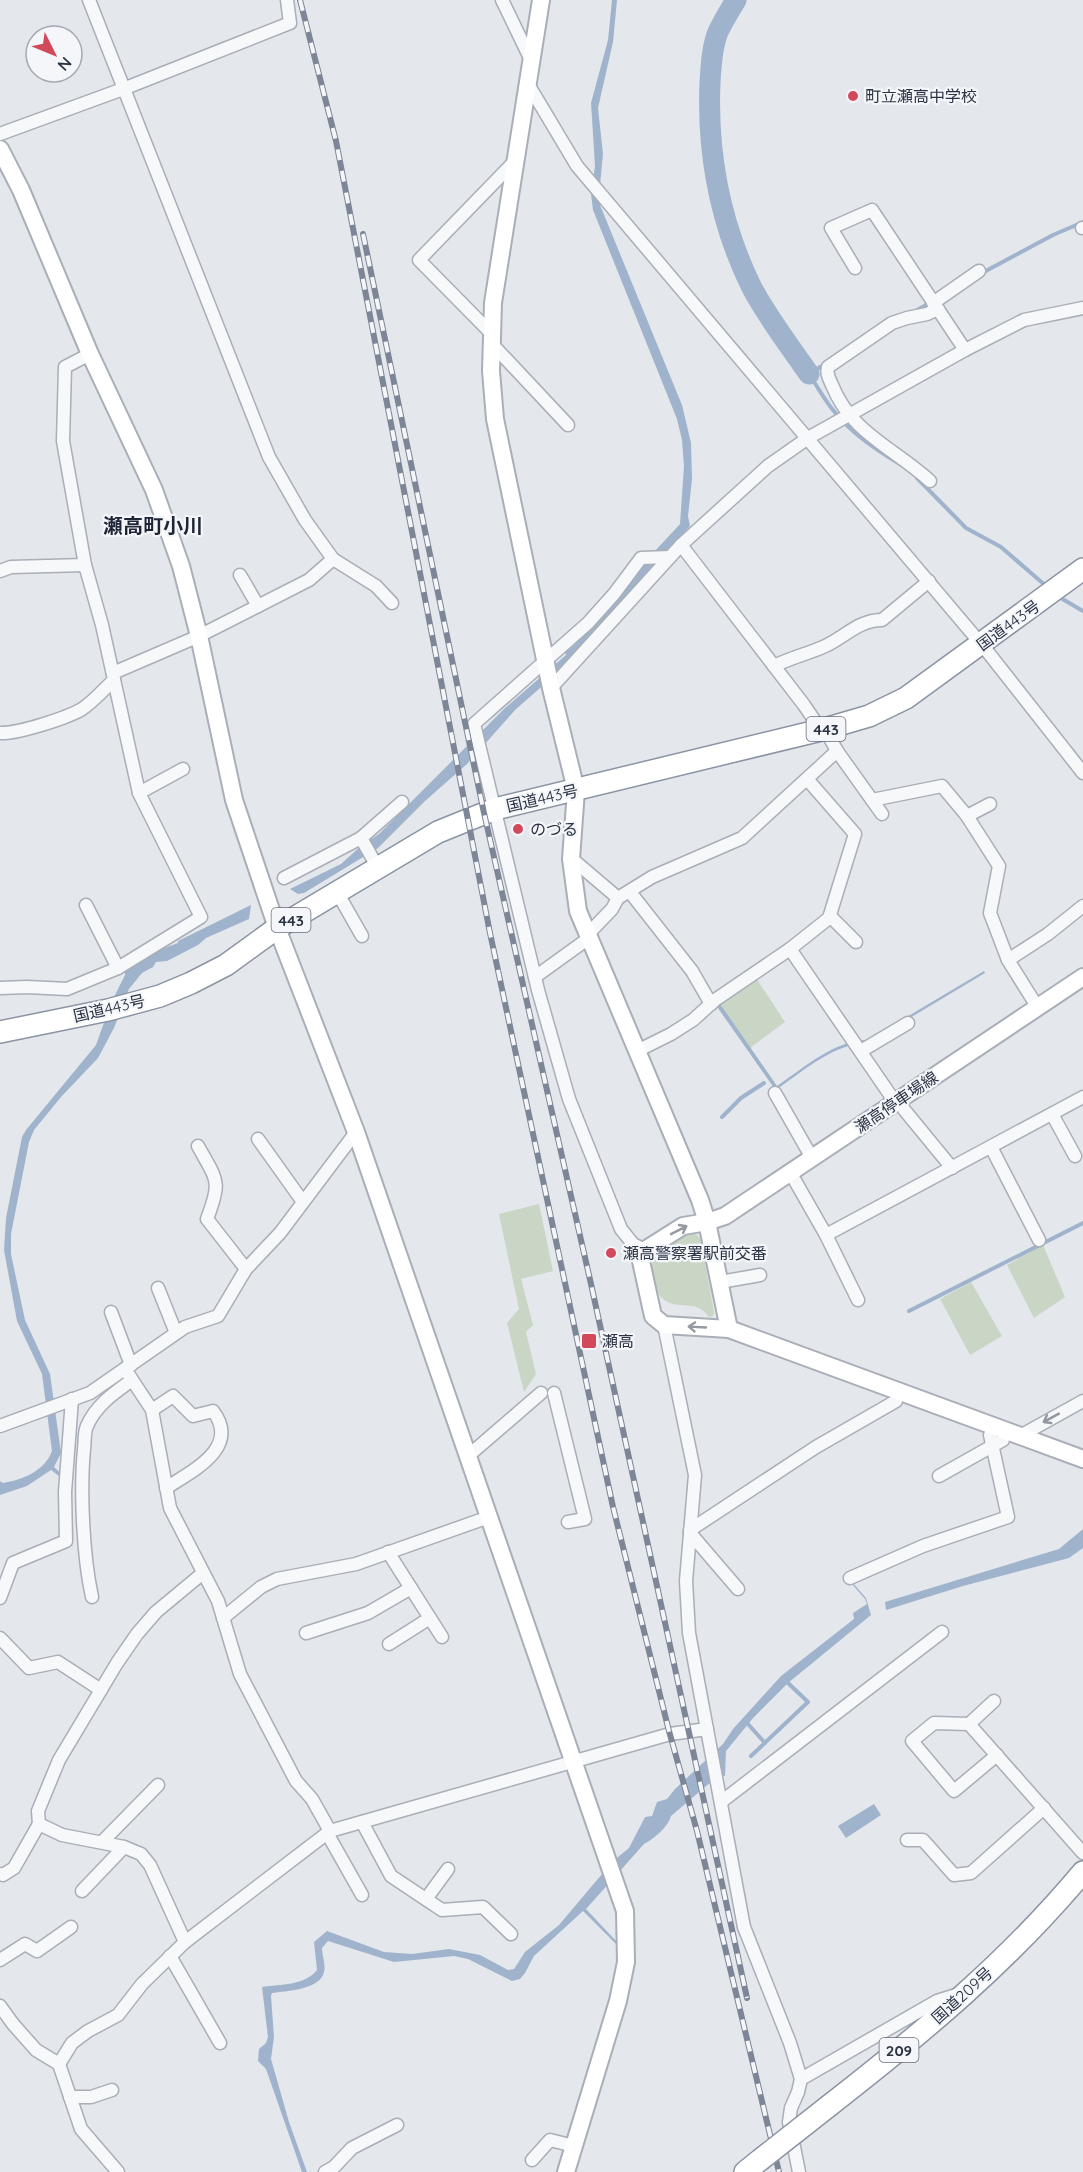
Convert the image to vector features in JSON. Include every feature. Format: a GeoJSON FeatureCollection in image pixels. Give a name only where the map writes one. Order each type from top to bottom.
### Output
{"type":"FeatureCollection","features":[{"type":"Feature","properties":{"kind":"highway","name":"国道443号"},"geometry":{"type":"LineString","coordinates":[[0,1032],[108,1010],[160,996],[191,983],[226,965],[277,928],[438,832],[495,809],[823,730],[869,716],[906,698],[1083,570]]}},
{"type":"Feature","properties":{"kind":"highway","name":"国道209号"},"geometry":{"type":"LineString","coordinates":[[753,2166],[897,2053],[1011,1952],[1083,1872]]}},
{"type":"Feature","properties":{"kind":"street"},"geometry":{"type":"LineString","coordinates":[[88,0],[269,457],[305,520],[333,559],[376,586],[392,603]]}},
{"type":"Feature","properties":{"kind":"street"},"geometry":{"type":"LineString","coordinates":[[0,134],[123,89],[290,23],[287,0]]}},
{"type":"Feature","properties":{"kind":"street"},"geometry":{"type":"LineString","coordinates":[[502,0],[531,60]]}},
{"type":"Feature","properties":{"kind":"street"},"geometry":{"type":"LineString","coordinates":[[541,0],[493,303],[491,371],[495,419],[545,661],[576,790],[571,858],[578,911],[700,1200],[707,1222],[729,1329]]}},
{"type":"Feature","properties":{"kind":"street"},"geometry":{"type":"LineString","coordinates":[[528,84],[577,166],[929,581],[1083,773]]}},
{"type":"Feature","properties":{"kind":"street"},"geometry":{"type":"LineString","coordinates":[[0,149],[21,190],[90,354],[154,490],[181,566],[199,636],[234,800],[277,928],[356,1132],[625,1911],[626,1962],[618,2001],[566,2172]]}},
{"type":"Feature","properties":{"kind":"street"},"geometry":{"type":"LineString","coordinates":[[516,161],[419,261],[568,425]]}},
{"type":"Feature","properties":{"kind":"street"},"geometry":{"type":"LineString","coordinates":[[855,268],[831,228],[872,210],[965,350]]}},
{"type":"Feature","properties":{"kind":"street"},"geometry":{"type":"LineString","coordinates":[[930,481],[897,453],[879,444],[849,415],[834,391],[827,373],[828,368],[892,323],[927,314],[979,271]]}},
{"type":"Feature","properties":{"kind":"street"},"geometry":{"type":"LineString","coordinates":[[551,688],[681,545],[768,466],[808,438],[965,350],[1024,321],[1083,308]]}},
{"type":"Feature","properties":{"kind":"street"},"geometry":{"type":"LineString","coordinates":[[0,988],[67,988],[118,968],[201,917],[139,793],[102,625],[85,565],[63,441],[65,367],[90,354]]}},
{"type":"Feature","properties":{"kind":"street"},"geometry":{"type":"LineString","coordinates":[[681,545],[823,730],[882,814]]}},
{"type":"Feature","properties":{"kind":"street"},"geometry":{"type":"LineString","coordinates":[[670,557],[641,558],[614,594],[588,623],[474,724],[535,977],[569,1099],[621,1229],[633,1244],[645,1250],[641,1262],[653,1316],[664,1325],[729,1329],[1001,1439],[1083,1459]]}},
{"type":"Feature","properties":{"kind":"street"},"geometry":{"type":"LineString","coordinates":[[0,734],[46,723],[82,709],[113,676],[199,636],[309,580],[333,559]]}},
{"type":"Feature","properties":{"kind":"street"},"geometry":{"type":"LineString","coordinates":[[0,571],[11,567],[85,565]]}},
{"type":"Feature","properties":{"kind":"street"},"geometry":{"type":"LineString","coordinates":[[240,575],[258,606]]}},
{"type":"Feature","properties":{"kind":"street"},"geometry":{"type":"LineString","coordinates":[[774,666],[828,645],[869,620],[882,620],[929,581]]}},
{"type":"Feature","properties":{"kind":"street"},"geometry":{"type":"LineString","coordinates":[[535,977],[589,936],[612,909],[618,898],[652,877],[742,838],[837,751]]}},
{"type":"Feature","properties":{"kind":"street"},"geometry":{"type":"LineString","coordinates":[[139,793],[183,769]]}},
{"type":"Feature","properties":{"kind":"street"},"geometry":{"type":"LineString","coordinates":[[637,1051],[693,1020],[711,1004],[790,949],[830,916],[855,834],[807,779]]}},
{"type":"Feature","properties":{"kind":"street"},"geometry":{"type":"LineString","coordinates":[[872,800],[942,786],[967,816],[999,866],[990,912],[1008,960],[1038,1008]]}},
{"type":"Feature","properties":{"kind":"street"},"geometry":{"type":"LineString","coordinates":[[284,878],[361,838],[402,802]]}},
{"type":"Feature","properties":{"kind":"street"},"geometry":{"type":"LineString","coordinates":[[967,816],[990,804]]}},
{"type":"Feature","properties":{"kind":"street"},"geometry":{"type":"LineString","coordinates":[[361,838],[378,868]]}},
{"type":"Feature","properties":{"kind":"street"},"geometry":{"type":"LineString","coordinates":[[571,858],[618,898]]}},
{"type":"Feature","properties":{"kind":"street"},"geometry":{"type":"LineString","coordinates":[[337,892],[362,936]]}},
{"type":"Feature","properties":{"kind":"street"},"geometry":{"type":"LineString","coordinates":[[630,892],[692,970],[711,1004]]}},
{"type":"Feature","properties":{"kind":"street"},"geometry":{"type":"LineString","coordinates":[[86,905],[118,968]]}},
{"type":"Feature","properties":{"kind":"street"},"geometry":{"type":"LineString","coordinates":[[1008,960],[1048,934],[1083,906]]}},
{"type":"Feature","properties":{"kind":"street"},"geometry":{"type":"LineString","coordinates":[[830,916],[855,942]]}},
{"type":"Feature","properties":{"kind":"street"},"geometry":{"type":"LineString","coordinates":[[790,949],[896,1102],[951,1168]]}},
{"type":"Feature","properties":{"kind":"street","name":"瀬高停車場線"},"geometry":{"type":"LineString","coordinates":[[645,1250],[682,1226],[725,1216],[1083,977]]}},
{"type":"Feature","properties":{"kind":"street"},"geometry":{"type":"LineString","coordinates":[[861,1052],[908,1023]]}},
{"type":"Feature","properties":{"kind":"street"},"geometry":{"type":"LineString","coordinates":[[775,1093],[812,1158]]}},
{"type":"Feature","properties":{"kind":"street"},"geometry":{"type":"LineString","coordinates":[[826,1235],[1083,1097]]}},
{"type":"Feature","properties":{"kind":"street"},"geometry":{"type":"LineString","coordinates":[[1052,1114],[1075,1156]]}},
{"type":"Feature","properties":{"kind":"street"},"geometry":{"type":"LineString","coordinates":[[0,1426],[90,1393],[129,1371],[185,1327],[218,1316],[246,1269],[280,1233],[356,1132]]}},
{"type":"Feature","properties":{"kind":"street"},"geometry":{"type":"LineString","coordinates":[[258,1139],[303,1202]]}},
{"type":"Feature","properties":{"kind":"street"},"geometry":{"type":"LineString","coordinates":[[198,1146],[215,1178],[217,1193],[207,1219],[246,1269]]}},
{"type":"Feature","properties":{"kind":"street"},"geometry":{"type":"LineString","coordinates":[[991,1147],[1039,1240]]}},
{"type":"Feature","properties":{"kind":"street"},"geometry":{"type":"LineString","coordinates":[[790,1173],[826,1235],[858,1300]]}},
{"type":"Feature","properties":{"kind":"street"},"geometry":{"type":"LineString","coordinates":[[720,1282],[760,1275]]}},
{"type":"Feature","properties":{"kind":"street"},"geometry":{"type":"LineString","coordinates":[[158,1288],[176,1333]]}},
{"type":"Feature","properties":{"kind":"street"},"geometry":{"type":"LineString","coordinates":[[111,1312],[129,1371],[152,1410],[170,1508],[218,1601],[240,1674],[296,1781],[312,1799],[362,1895]]}},
{"type":"Feature","properties":{"kind":"street"},"geometry":{"type":"LineString","coordinates":[[664,1325],[695,1475],[686,1581],[689,1634],[744,1927],[790,2043],[801,2079],[791,2108],[789,2122],[799,2172]]}},
{"type":"Feature","properties":{"kind":"street"},"geometry":{"type":"LineString","coordinates":[[93,1597],[88,1577],[83,1498],[82,1467],[86,1427],[100,1404],[129,1371]]}},
{"type":"Feature","properties":{"kind":"street"},"geometry":{"type":"LineString","coordinates":[[468,1456],[548,1393],[585,1519],[568,1522]]}},
{"type":"Feature","properties":{"kind":"street"},"geometry":{"type":"LineString","coordinates":[[152,1410],[172,1396],[193,1416],[213,1411],[220,1419],[222,1438],[208,1461],[166,1488]]}},
{"type":"Feature","properties":{"kind":"street"},"geometry":{"type":"LineString","coordinates":[[0,1598],[13,1563],[66,1541],[65,1492],[72,1399]]}},
{"type":"Feature","properties":{"kind":"street"},"geometry":{"type":"LineString","coordinates":[[690,1531],[816,1447],[896,1401]]}},
{"type":"Feature","properties":{"kind":"street"},"geometry":{"type":"LineString","coordinates":[[939,1476],[1001,1439],[1083,1401]]}},
{"type":"Feature","properties":{"kind":"street"},"geometry":{"type":"LineString","coordinates":[[850,1578],[923,1546],[1008,1517],[1001,1439]]}},
{"type":"Feature","properties":{"kind":"street"},"geometry":{"type":"LineString","coordinates":[[223,1618],[261,1587],[278,1579],[356,1564],[489,1517]]}},
{"type":"Feature","properties":{"kind":"street"},"geometry":{"type":"LineString","coordinates":[[690,1531],[738,1589]]}},
{"type":"Feature","properties":{"kind":"street"},"geometry":{"type":"LineString","coordinates":[[388,1552],[442,1637]]}},
{"type":"Feature","properties":{"kind":"street"},"geometry":{"type":"LineString","coordinates":[[0,1874],[3,1875],[14,1869],[39,1824],[38,1811],[59,1760],[137,1634],[156,1612],[203,1573]]}},
{"type":"Feature","properties":{"kind":"street"},"geometry":{"type":"LineString","coordinates":[[306,1633],[368,1613],[411,1588]]}},
{"type":"Feature","properties":{"kind":"street"},"geometry":{"type":"LineString","coordinates":[[389,1644],[430,1618]]}},
{"type":"Feature","properties":{"kind":"street"},"geometry":{"type":"LineString","coordinates":[[721,1802],[942,1632]]}},
{"type":"Feature","properties":{"kind":"street"},"geometry":{"type":"LineString","coordinates":[[0,1638],[29,1668],[58,1662],[101,1690]]}},
{"type":"Feature","properties":{"kind":"street"},"geometry":{"type":"LineString","coordinates":[[994,1701],[969,1724],[934,1723],[912,1741],[954,1791],[997,1755]]}},
{"type":"Feature","properties":{"kind":"street"},"geometry":{"type":"LineString","coordinates":[[969,1724],[1083,1853]]}},
{"type":"Feature","properties":{"kind":"street"},"geometry":{"type":"LineString","coordinates":[[59,2064],[72,2043],[88,2031],[118,2015],[142,1984],[185,1942],[328,1832],[670,1734],[707,1729]]}},
{"type":"Feature","properties":{"kind":"street"},"geometry":{"type":"LineString","coordinates":[[102,1842],[158,1785]]}},
{"type":"Feature","properties":{"kind":"street"},"geometry":{"type":"LineString","coordinates":[[907,1840],[923,1840],[954,1875],[971,1873],[1044,1808]]}},
{"type":"Feature","properties":{"kind":"street"},"geometry":{"type":"LineString","coordinates":[[362,1821],[391,1876],[442,1910],[483,1907],[511,1934]]}},
{"type":"Feature","properties":{"kind":"street"},"geometry":{"type":"LineString","coordinates":[[39,1824],[62,1835],[124,1847],[141,1854],[150,1865],[185,1942]]}},
{"type":"Feature","properties":{"kind":"street"},"geometry":{"type":"LineString","coordinates":[[82,1891],[124,1847]]}},
{"type":"Feature","properties":{"kind":"street"},"geometry":{"type":"LineString","coordinates":[[426,1899],[448,1869]]}},
{"type":"Feature","properties":{"kind":"street"},"geometry":{"type":"LineString","coordinates":[[0,1960],[25,1944],[37,1951],[71,1927]]}},
{"type":"Feature","properties":{"kind":"street"},"geometry":{"type":"LineString","coordinates":[[170,1956],[219,2043]]}},
{"type":"Feature","properties":{"kind":"street"},"geometry":{"type":"LineString","coordinates":[[801,2079],[937,2001],[966,1992]]}},
{"type":"Feature","properties":{"kind":"street"},"geometry":{"type":"LineString","coordinates":[[0,2006],[36,2050],[59,2064],[81,2130],[118,2172]]}},
{"type":"Feature","properties":{"kind":"street"},"geometry":{"type":"LineString","coordinates":[[70,2097],[91,2097],[112,2090]]}},
{"type":"Feature","properties":{"kind":"street"},"geometry":{"type":"LineString","coordinates":[[325,2172],[334,2167],[352,2148],[397,2126]]}},
{"type":"Feature","properties":{"kind":"street"},"geometry":{"type":"LineString","coordinates":[[532,2160],[550,2140],[574,2146]]}},
{"type":"Feature","properties":{"kind":"green space"},"geometry":{"type":"Polygon","coordinates":[[[756,978],[785,1022],[750,1048],[719,1002],[756,978]]]}},
{"type":"Feature","properties":{"kind":"green space"},"geometry":{"type":"Polygon","coordinates":[[[539,1204],[553,1271],[521,1279],[533,1325],[526,1332],[536,1374],[524,1392],[507,1323],[519,1309],[499,1214],[539,1204]]]}},
{"type":"Feature","properties":{"kind":"green space"},"geometry":{"type":"Polygon","coordinates":[[[691,1233],[697,1235],[701,1240],[714,1312],[713,1316],[709,1317],[698,1308],[674,1304],[663,1299],[655,1282],[652,1264],[656,1253],[673,1240],[691,1233]]]}},
{"type":"Feature","properties":{"kind":"green space"},"geometry":{"type":"Polygon","coordinates":[[[1043,1245],[1065,1297],[1034,1318],[1007,1265],[1043,1245]]]}},
{"type":"Feature","properties":{"kind":"green space"},"geometry":{"type":"Polygon","coordinates":[[[971,1282],[1002,1336],[970,1355],[940,1299],[971,1282]]]}},
{"type":"Feature","properties":{"kind":"water"},"geometry":{"type":"Polygon","coordinates":[[[612,0],[617,0],[613,42],[598,108],[603,154],[600,205],[682,405],[691,443],[692,479],[688,516],[690,526],[564,667],[515,710],[467,764],[425,801],[378,848],[304,893],[298,894],[290,889],[341,864],[362,845],[379,834],[504,709],[566,655],[565,648],[569,650],[617,600],[643,567],[642,565],[680,524],[684,466],[682,440],[677,419],[593,210],[591,194],[595,166],[591,103],[608,40],[612,0]]]}},
{"type":"Feature","properties":{"kind":"water"},"geometry":{"type":"Polygon","coordinates":[[[251,905],[249,919],[206,938],[198,945],[167,961],[156,962],[153,967],[142,973],[129,989],[114,1028],[98,1058],[34,1130],[29,1142],[11,1234],[11,1254],[25,1320],[50,1374],[61,1453],[54,1467],[65,1477],[63,1479],[51,1470],[27,1486],[0,1495],[0,1481],[10,1482],[32,1473],[44,1464],[52,1451],[42,1374],[17,1321],[4,1250],[6,1218],[22,1137],[96,1045],[111,1003],[125,975],[125,970],[150,953],[178,943],[251,905]]]}},
{"type":"Feature","properties":{"kind":"water"},"geometry":{"type":"Polygon","coordinates":[[[669,930],[777,1086],[831,1050],[855,1041],[868,1040],[984,971],[985,973],[868,1043],[855,1044],[831,1053],[777,1089],[774,1088],[664,931],[669,930]]]}},
{"type":"Feature","properties":{"kind":"water"},"geometry":{"type":"Polygon","coordinates":[[[1083,1529],[1083,1548],[1069,1558],[963,1586],[886,1610],[885,1602],[1059,1549],[1083,1529]]]}},
{"type":"Feature","properties":{"kind":"water"},"geometry":{"type":"Polygon","coordinates":[[[852,1582],[866,1598],[871,1615],[788,1683],[754,1717],[726,1751],[725,1776],[719,1775],[671,1816],[664,1828],[644,1844],[586,1909],[617,1942],[618,1946],[583,1911],[534,1956],[520,1979],[512,1981],[468,1959],[454,1956],[394,1962],[328,1941],[322,1948],[324,1970],[316,1983],[294,1990],[272,1993],[274,2037],[271,2059],[289,2122],[307,2172],[302,2172],[266,2069],[258,2061],[259,2049],[266,2043],[268,2037],[262,1987],[299,1982],[312,1975],[317,1970],[314,1942],[327,1931],[384,1952],[412,1954],[449,1949],[480,1955],[508,1970],[514,1969],[525,1952],[559,1925],[613,1861],[629,1848],[645,1817],[652,1816],[657,1802],[667,1799],[723,1744],[733,1729],[781,1676],[854,1619],[853,1613],[867,1604],[852,1582]]]}},
{"type":"Feature","properties":{"kind":"water"},"geometry":{"type":"Polygon","coordinates":[[[874,1804],[881,1815],[846,1838],[838,1826],[874,1804]]]}},
{"type":"Feature","properties":{"kind":"waterway"},"geometry":{"type":"LineString","coordinates":[[736,0],[718,32],[711,63],[711,134],[718,186],[731,237],[751,286],[771,320],[809,374]]}},
{"type":"Feature","properties":{"kind":"waterway"},"geometry":{"type":"LineString","coordinates":[[982,273],[1053,235],[1083,222]]}},
{"type":"Feature","properties":{"kind":"waterway"},"geometry":{"type":"LineString","coordinates":[[914,312],[931,302]]}},
{"type":"Feature","properties":{"kind":"waterway"},"geometry":{"type":"LineString","coordinates":[[825,364],[809,374],[830,406],[855,433],[900,464]]}},
{"type":"Feature","properties":{"kind":"waterway"},"geometry":{"type":"LineString","coordinates":[[917,478],[966,528],[1001,547],[1046,586]]}},
{"type":"Feature","properties":{"kind":"waterway"},"geometry":{"type":"LineString","coordinates":[[1059,597],[1083,611]]}},
{"type":"Feature","properties":{"kind":"waterway"},"geometry":{"type":"LineString","coordinates":[[722,1117],[741,1098],[764,1083]]}},
{"type":"Feature","properties":{"kind":"waterway"},"geometry":{"type":"LineString","coordinates":[[909,1311],[1083,1223]]}},
{"type":"Feature","properties":{"kind":"waterway"},"geometry":{"type":"LineString","coordinates":[[751,1756],[808,1702],[788,1683]]}},
{"type":"Feature","properties":{"kind":"waterway"},"geometry":{"type":"LineString","coordinates":[[748,1724],[765,1743]]}},
{"type":"Feature","properties":{"kind":"railway"},"geometry":{"type":"LineString","coordinates":[[300,0],[336,141],[490,933],[613,1507],[669,1731],[697,1831],[779,2172]]}},
{"type":"Feature","properties":{"kind":"railway"},"geometry":{"type":"LineString","coordinates":[[363,234],[484,813],[591,1284],[747,1998]]}},
{"type":"Feature","properties":{"kind":"place","name":"町立瀬高中学校"},"geometry":{"type":"Point","coordinates":[853,96]}},
{"type":"Feature","properties":{"kind":"place","name":"のづる"},"geometry":{"type":"Point","coordinates":[518,829]}},
{"type":"Feature","properties":{"kind":"place","name":"瀬高警察署駅前交番"},"geometry":{"type":"Point","coordinates":[611,1253]}},
{"type":"Feature","properties":{"kind":"place","name":"瀬高"},"geometry":{"type":"Point","coordinates":[589,1341]}},
{"type":"Feature","properties":{"kind":"district","name":"瀬高町小川"},"geometry":{"type":"Point","coordinates":[153,525]}}]}
